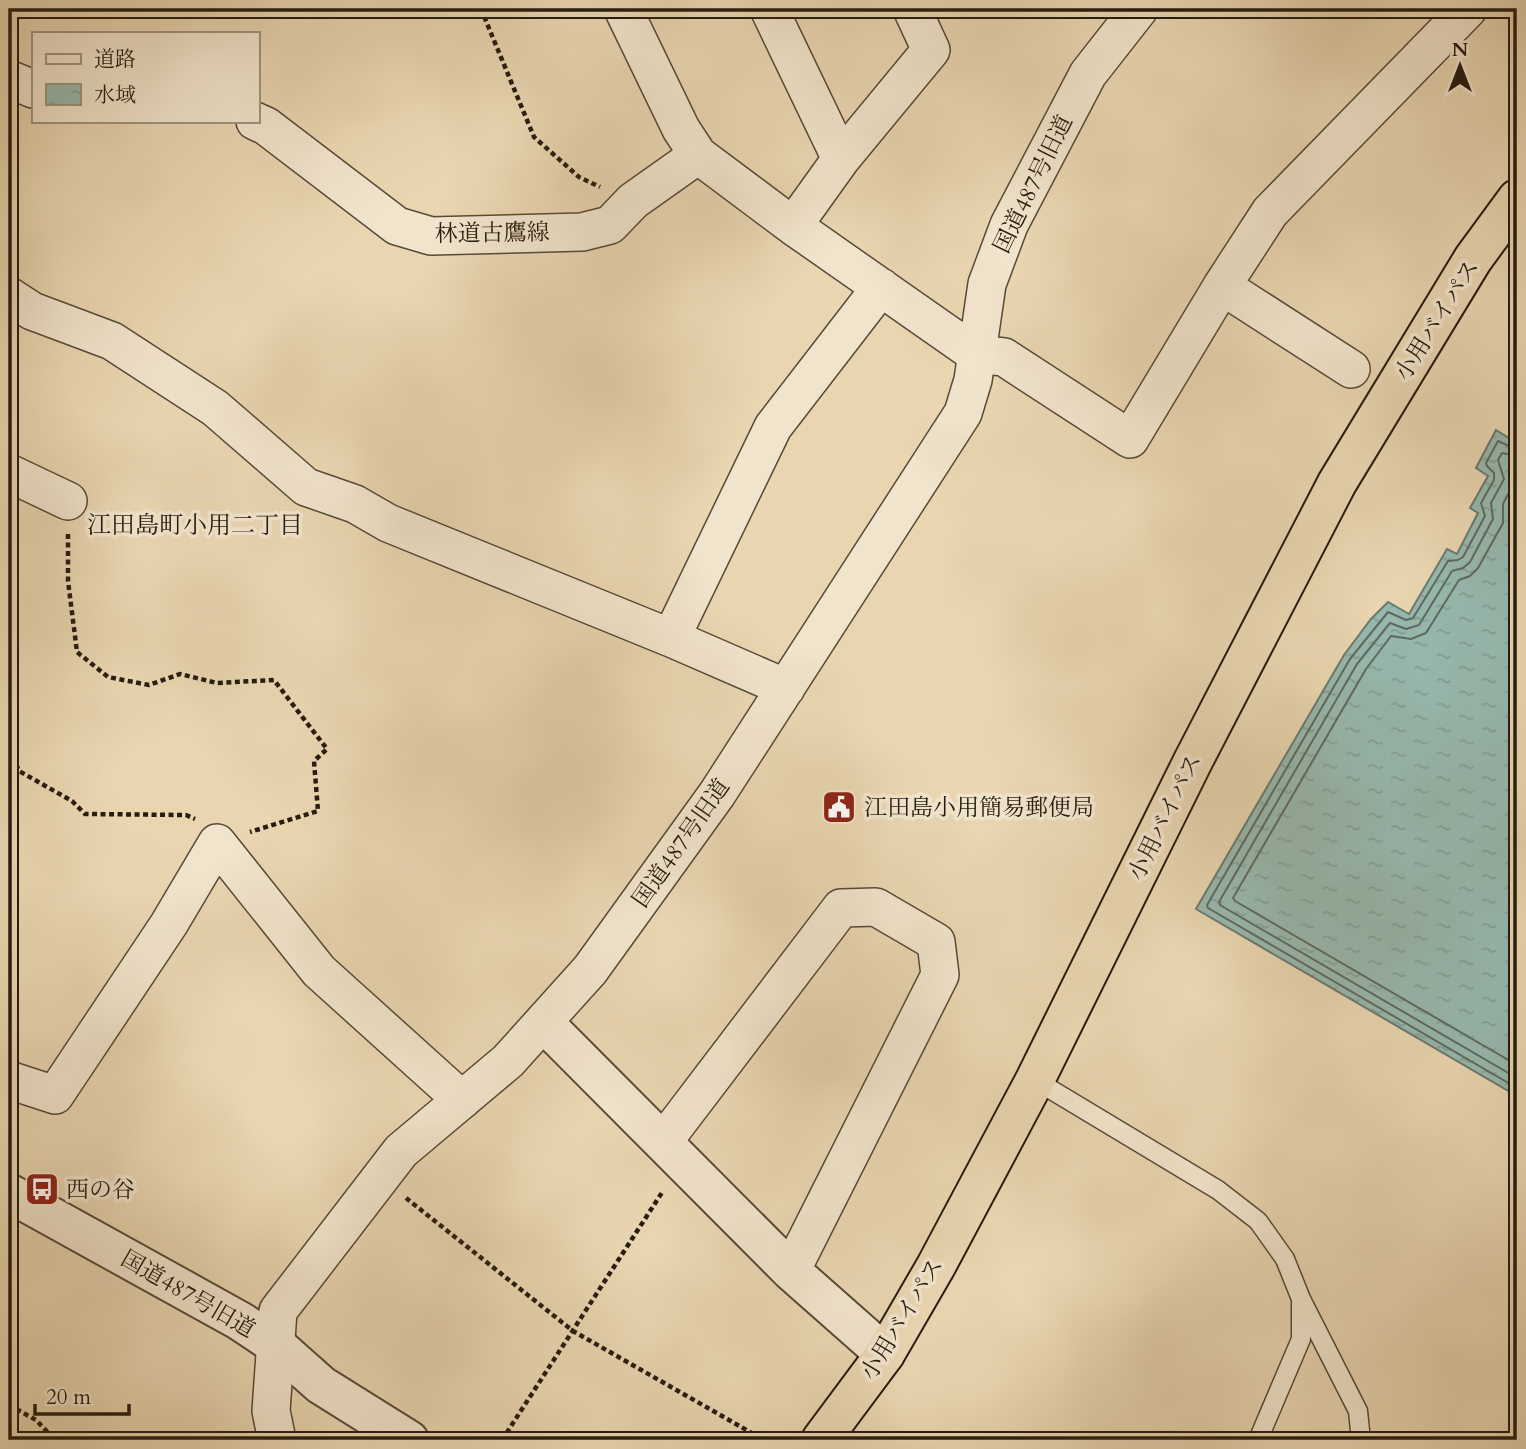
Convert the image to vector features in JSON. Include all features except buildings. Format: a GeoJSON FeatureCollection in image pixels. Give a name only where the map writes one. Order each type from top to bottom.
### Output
{"type":"FeatureCollection","features":[{"type":"Feature","properties":{"kind":"highway","name":"小用バイパス"},"geometry":{"type":"LineString","coordinates":[[821,1440],[885,1354],[936,1266],[1035,1080],[1193,761],[1337,483],[1473,259],[1517,199]]}},
{"type":"Feature","properties":{"kind":"street"},"geometry":{"type":"LineString","coordinates":[[623,9],[681,129],[698,155],[793,226],[976,354],[1004,357],[1129,439],[1270,212],[1468,9]]}},
{"type":"Feature","properties":{"kind":"street"},"geometry":{"type":"LineString","coordinates":[[769,9],[841,159]]}},
{"type":"Feature","properties":{"kind":"street"},"geometry":{"type":"LineString","coordinates":[[793,226],[841,159],[931,50],[912,9]]}},
{"type":"Feature","properties":{"kind":"street","name":"国道487号旧道"},"geometry":{"type":"LineString","coordinates":[[276,1345],[278,1311],[401,1151],[508,1062],[590,970],[717,794],[786,688],[963,413],[973,380],[987,284],[1009,225],[1088,74],[1139,9]]}},
{"type":"Feature","properties":{"kind":"street"},"geometry":{"type":"LineString","coordinates":[[9,79],[32,89]]}},
{"type":"Feature","properties":{"kind":"street","name":"林道古鷹線"},"geometry":{"type":"LineString","coordinates":[[257,122],[397,226],[431,236],[582,232],[610,225],[633,201],[698,155]]}},
{"type":"Feature","properties":{"kind":"street"},"geometry":{"type":"LineString","coordinates":[[1222,286],[1351,369]]}},
{"type":"Feature","properties":{"kind":"street"},"geometry":{"type":"LineString","coordinates":[[671,638],[774,427],[881,287]]}},
{"type":"Feature","properties":{"kind":"street"},"geometry":{"type":"LineString","coordinates":[[9,296],[32,311],[83,328],[123,348],[215,408],[306,487],[355,504],[388,523],[671,638],[786,688]]}},
{"type":"Feature","properties":{"kind":"street"},"geometry":{"type":"LineString","coordinates":[[9,473],[68,501]]}},
{"type":"Feature","properties":{"kind":"street"},"geometry":{"type":"LineString","coordinates":[[9,1080],[55,1095],[169,924],[217,843],[319,971],[462,1100]]}},
{"type":"Feature","properties":{"kind":"street"},"geometry":{"type":"LineString","coordinates":[[672,1152],[841,908],[876,906],[936,942],[940,975],[791,1271]]}},
{"type":"Feature","properties":{"kind":"street"},"geometry":{"type":"LineString","coordinates":[[544,1023],[791,1271],[885,1354]]}},
{"type":"Feature","properties":{"kind":"street","name":"国道487号旧道"},"geometry":{"type":"LineString","coordinates":[[9,1193],[240,1321],[276,1345]]}},
{"type":"Feature","properties":{"kind":"street"},"geometry":{"type":"LineString","coordinates":[[276,1345],[271,1411],[277,1440]]}},
{"type":"Feature","properties":{"kind":"street"},"geometry":{"type":"LineString","coordinates":[[276,1345],[321,1385],[409,1440]]}},
{"type":"Feature","properties":{"kind":"lane"},"geometry":{"type":"LineString","coordinates":[[1035,1080],[1207,1183],[1258,1221],[1284,1259],[1301,1299],[1358,1411],[1361,1440]]}},
{"type":"Feature","properties":{"kind":"lane"},"geometry":{"type":"LineString","coordinates":[[1258,1440],[1301,1339],[1301,1299]]}},
{"type":"Feature","properties":{"kind":"path"},"geometry":{"type":"LineString","coordinates":[[481,9],[534,137],[579,177],[633,201]]}},
{"type":"Feature","properties":{"kind":"path"},"geometry":{"type":"LineString","coordinates":[[9,749],[19,771],[72,801],[85,814],[186,815],[204,823],[217,843],[318,811],[313,761],[327,748],[274,680],[217,683],[180,674],[149,685],[108,677],[77,652],[68,581],[68,501]]}},
{"type":"Feature","properties":{"kind":"path"},"geometry":{"type":"LineString","coordinates":[[502,1440],[573,1331],[672,1152]]}},
{"type":"Feature","properties":{"kind":"path"},"geometry":{"type":"LineString","coordinates":[[381,1178],[573,1331],[764,1440]]}},
{"type":"Feature","properties":{"kind":"path"},"geometry":{"type":"LineString","coordinates":[[9,1405],[36,1420],[55,1440]]}},
{"type":"Feature","properties":{"kind":"water"},"geometry":{"type":"Polygon","coordinates":[[[1496,430],[1514,441],[1517,436],[1517,1096],[1196,909],[1344,655],[1371,619],[1388,602],[1409,614],[1447,549],[1457,554],[1478,513],[1470,508],[1488,476],[1476,468],[1496,430]]]}},
{"type":"Feature","properties":{"kind":"place","name":"江田島小用簡易郵便局"},"geometry":{"type":"Point","coordinates":[839,807]}},
{"type":"Feature","properties":{"kind":"place","name":"西の谷"},"geometry":{"type":"Point","coordinates":[42,1189]}},
{"type":"Feature","properties":{"kind":"district","name":"江田島町小用二丁目"},"geometry":{"type":"Point","coordinates":[195,525]}}]}
